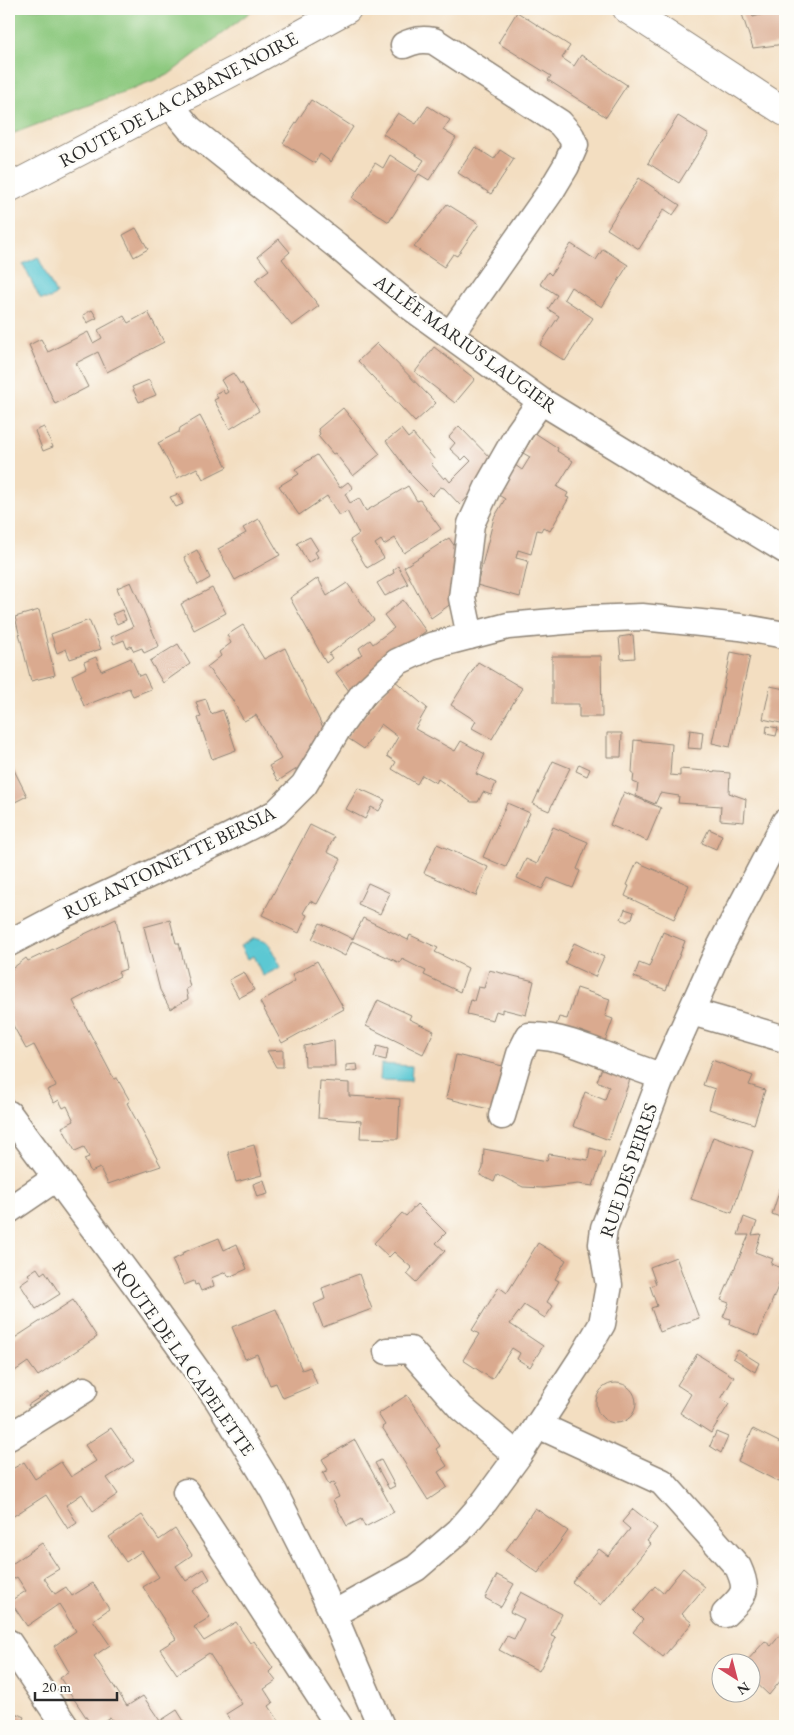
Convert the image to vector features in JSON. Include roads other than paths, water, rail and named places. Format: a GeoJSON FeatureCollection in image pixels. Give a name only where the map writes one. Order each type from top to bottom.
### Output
{"type":"FeatureCollection","features":[{"type":"Feature","properties":{"kind":"street","name":"ROUTE DE LA CABANE NOIRE"},"geometry":{"type":"LineString","coordinates":[[9,188],[170,105],[347,9]]}},
{"type":"Feature","properties":{"kind":"street"},"geometry":{"type":"LineString","coordinates":[[627,9],[785,112]]}},
{"type":"Feature","properties":{"kind":"street"},"geometry":{"type":"LineString","coordinates":[[404,45],[414,40],[434,41],[560,123],[571,136],[575,145],[566,166],[551,191],[450,335]]}},
{"type":"Feature","properties":{"kind":"street","name":"ALLÉE MARIUS LAUGIER"},"geometry":{"type":"LineString","coordinates":[[170,105],[190,129],[336,244],[408,304],[540,401],[785,550]]}},
{"type":"Feature","properties":{"kind":"street"},"geometry":{"type":"LineString","coordinates":[[470,636],[462,598],[472,524],[489,486],[519,432],[540,401]]}},
{"type":"Feature","properties":{"kind":"street","name":"RUE ANTOINETTE BERSIA"},"geometry":{"type":"LineString","coordinates":[[9,943],[60,916],[276,813],[304,785],[337,730],[363,694],[397,662],[430,646],[508,626],[587,619],[642,617],[740,627],[785,635]]}},
{"type":"Feature","properties":{"kind":"street","name":"RUE DES PEIRES"},"geometry":{"type":"LineString","coordinates":[[333,1614],[416,1568],[460,1531],[518,1456],[602,1324],[609,1286],[602,1244],[604,1228],[662,1076],[718,951],[785,822]]}},
{"type":"Feature","properties":{"kind":"street"},"geometry":{"type":"LineString","coordinates":[[692,1012],[785,1038]]}},
{"type":"Feature","properties":{"kind":"street"},"geometry":{"type":"LineString","coordinates":[[502,1116],[520,1054],[529,1036],[544,1035],[598,1052],[662,1076]]}},
{"type":"Feature","properties":{"kind":"street","name":"ROUTE DE LA CAPELETTE"},"geometry":{"type":"LineString","coordinates":[[9,1114],[218,1400],[274,1492],[333,1614],[381,1726]]}},
{"type":"Feature","properties":{"kind":"street"},"geometry":{"type":"LineString","coordinates":[[9,1210],[56,1178]]}},
{"type":"Feature","properties":{"kind":"street"},"geometry":{"type":"LineString","coordinates":[[388,1351],[410,1350],[461,1408],[518,1456]]}},
{"type":"Feature","properties":{"kind":"street"},"geometry":{"type":"LineString","coordinates":[[9,1437],[84,1390]]}},
{"type":"Feature","properties":{"kind":"street"},"geometry":{"type":"LineString","coordinates":[[538,1425],[662,1482],[738,1567],[745,1582],[742,1596],[725,1614]]}},
{"type":"Feature","properties":{"kind":"street"},"geometry":{"type":"LineString","coordinates":[[186,1492],[339,1726]]}},
{"type":"Feature","properties":{"kind":"street"},"geometry":{"type":"LineString","coordinates":[[9,1643],[65,1726]]}},
{"type":"Feature","properties":{"kind":"water"},"geometry":{"type":"Polygon","coordinates":[[[38,257],[56,294],[50,299],[40,299],[23,264],[38,257]]]}},
{"type":"Feature","properties":{"kind":"water"},"geometry":{"type":"Polygon","coordinates":[[[254,938],[268,943],[281,967],[263,976],[253,956],[247,959],[240,946],[254,938]]]}},
{"type":"Feature","properties":{"kind":"water"},"geometry":{"type":"Polygon","coordinates":[[[381,1064],[412,1066],[411,1081],[380,1080],[381,1064]]]}}]}
